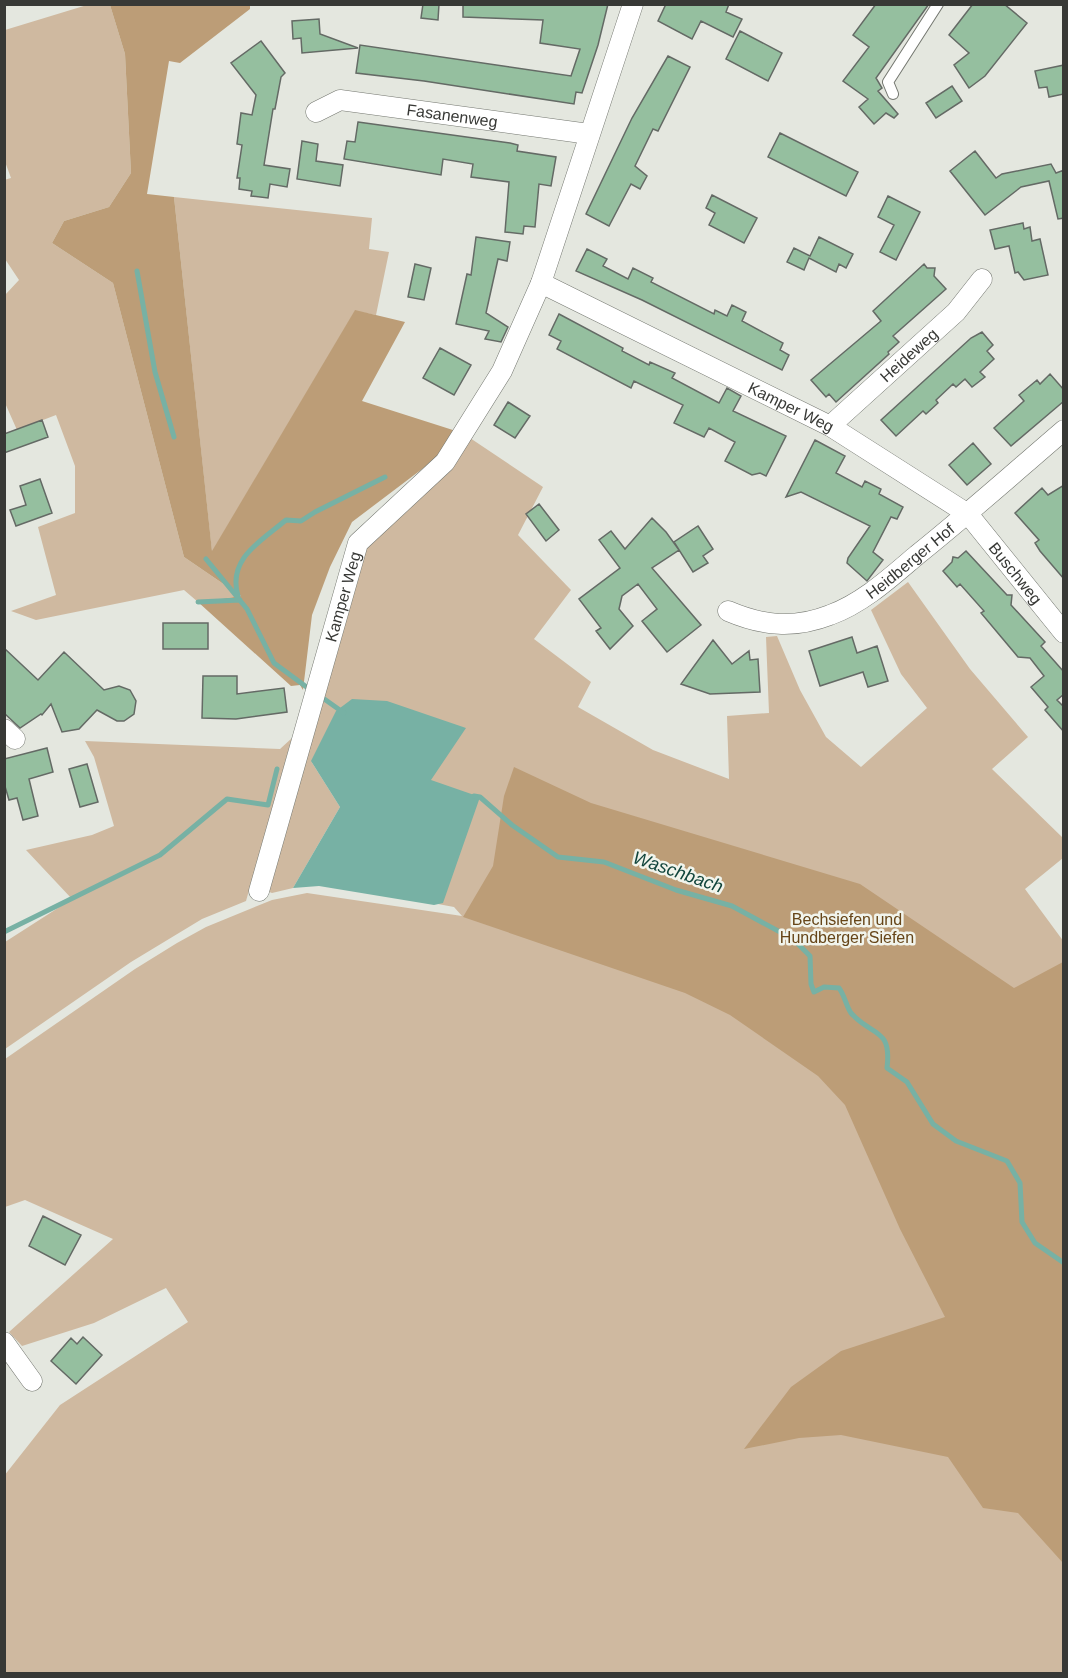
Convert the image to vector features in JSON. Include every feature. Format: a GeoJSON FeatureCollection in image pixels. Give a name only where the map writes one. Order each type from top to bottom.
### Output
{"type":"FeatureCollection","features":[{"type":"Feature","properties":{"kind":"street","name":"Kamper Weg"},"geometry":{"type":"LineString","coordinates":[[259,891],[358,543],[446,462],[502,371],[541,283],[633,4]]}},
{"type":"Feature","properties":{"kind":"street","name":"Fasanenweg"},"geometry":{"type":"LineString","coordinates":[[316,112],[340,100],[589,134]]}},
{"type":"Feature","properties":{"kind":"street","name":"Heideweg"},"geometry":{"type":"LineString","coordinates":[[830,426],[956,312],[982,279]]}},
{"type":"Feature","properties":{"kind":"street","name":"Kamper Weg"},"geometry":{"type":"LineString","coordinates":[[541,283],[830,426],[968,514]]}},
{"type":"Feature","properties":{"kind":"street","name":"Heidberger Hof"},"geometry":{"type":"LineString","coordinates":[[728,611],[755,622],[794,624],[831,615],[869,592],[968,514],[1064,430]]}},
{"type":"Feature","properties":{"kind":"street","name":"Buschweg"},"geometry":{"type":"LineString","coordinates":[[968,514],[1064,633]]}},
{"type":"Feature","properties":{"kind":"street"},"geometry":{"type":"LineString","coordinates":[[4,1342],[32,1381]]}},
{"type":"Feature","properties":{"kind":"lane"},"geometry":{"type":"LineString","coordinates":[[892,94],[888,82],[938,4]]}},
{"type":"Feature","properties":{"kind":"green space"},"geometry":{"type":"Polygon","coordinates":[[[87,5],[110,5],[125,54],[131,173],[109,207],[64,221],[52,243],[113,283],[184,557],[241,596],[198,602],[184,590],[36,620],[11,611],[56,595],[38,527],[75,513],[75,466],[56,415],[17,430],[5,403],[5,295],[19,280],[5,259],[4,180],[11,178],[4,159],[5,30],[87,5]]]}},
{"type":"Feature","properties":{"kind":"green space"},"geometry":{"type":"Polygon","coordinates":[[[110,5],[250,5],[250,9],[180,63],[169,61],[147,194],[174,197],[212,551],[355,310],[405,322],[362,401],[456,431],[434,460],[352,522],[330,567],[312,615],[303,690],[300,685],[291,686],[198,602],[241,596],[184,557],[113,283],[52,243],[64,221],[109,207],[131,173],[125,54],[110,5]]]}},
{"type":"Feature","properties":{"kind":"green space"},"geometry":{"type":"Polygon","coordinates":[[[174,197],[372,218],[369,249],[389,252],[376,315],[355,311],[212,552],[174,197]]]}},
{"type":"Feature","properties":{"kind":"green space"},"geometry":{"type":"Polygon","coordinates":[[[470,438],[543,487],[518,535],[571,590],[534,639],[591,682],[578,707],[653,750],[729,779],[727,716],[769,713],[766,637],[777,636],[800,690],[826,737],[861,767],[927,708],[901,674],[871,610],[908,582],[970,669],[1028,737],[992,769],[1063,838],[1063,858],[1025,889],[1064,942],[1063,1673],[5,1673],[4,1476],[60,1405],[188,1322],[166,1288],[94,1323],[22,1346],[9,1332],[113,1239],[25,1200],[5,1207],[5,1059],[135,969],[177,943],[206,927],[272,900],[307,893],[462,916],[454,907],[438,904],[311,761],[340,807],[293,888],[272,893],[267,891],[364,532],[470,438]]]}},
{"type":"Feature","properties":{"kind":"green space"},"geometry":{"type":"Polygon","coordinates":[[[292,738],[246,901],[202,919],[131,962],[5,1049],[5,942],[72,899],[26,850],[92,835],[114,826],[94,757],[85,741],[280,749],[292,738]]]}},
{"type":"Feature","properties":{"kind":"green space","name":"Bechsiefen und Hundberger Siefen"},"geometry":{"type":"Polygon","coordinates":[[[514,767],[591,803],[860,884],[1014,988],[1063,962],[1063,1563],[1018,1513],[983,1508],[948,1457],[841,1435],[799,1438],[744,1449],[791,1387],[841,1351],[945,1317],[900,1229],[845,1105],[818,1076],[730,1015],[685,993],[463,917],[493,866],[504,796],[514,767]]]}},
{"type":"Feature","properties":{"kind":"water"},"geometry":{"type":"Polygon","coordinates":[[[352,699],[387,701],[466,728],[431,780],[480,797],[443,903],[434,905],[319,886],[293,888],[340,807],[311,761],[336,711],[352,699]]]}},
{"type":"Feature","properties":{"kind":"building"},"geometry":{"type":"Polygon","coordinates":[[[423,4],[439,4],[438,20],[421,18],[423,4]]]}},
{"type":"Feature","properties":{"kind":"building"},"geometry":{"type":"Polygon","coordinates":[[[463,4],[608,4],[598,45],[582,93],[576,92],[574,104],[356,73],[360,45],[571,76],[580,49],[540,43],[543,20],[463,17],[463,4]]]}},
{"type":"Feature","properties":{"kind":"building"},"geometry":{"type":"Polygon","coordinates":[[[666,4],[729,4],[726,12],[742,19],[733,37],[701,21],[692,39],[658,21],[666,4]]]}},
{"type":"Feature","properties":{"kind":"building"},"geometry":{"type":"Polygon","coordinates":[[[876,4],[929,4],[876,78],[882,88],[878,91],[898,114],[894,118],[886,113],[874,124],[859,107],[868,99],[843,81],[869,47],[853,35],[876,4]]]}},
{"type":"Feature","properties":{"kind":"building"},"geometry":{"type":"Polygon","coordinates":[[[973,4],[1004,4],[1027,23],[985,76],[969,88],[954,65],[969,53],[949,35],[973,4]]]}},
{"type":"Feature","properties":{"kind":"building"},"geometry":{"type":"Polygon","coordinates":[[[319,19],[320,34],[358,48],[302,53],[301,38],[293,39],[292,21],[319,19]]]}},
{"type":"Feature","properties":{"kind":"building"},"geometry":{"type":"Polygon","coordinates":[[[740,31],[782,53],[768,81],[726,59],[740,31]]]}},
{"type":"Feature","properties":{"kind":"building"},"geometry":{"type":"Polygon","coordinates":[[[261,41],[285,73],[281,77],[275,109],[273,109],[264,165],[290,169],[287,187],[270,184],[268,198],[251,196],[252,191],[239,189],[240,178],[237,178],[242,145],[237,144],[241,113],[252,115],[256,95],[231,63],[261,41]]]}},
{"type":"Feature","properties":{"kind":"building"},"geometry":{"type":"Polygon","coordinates":[[[668,56],[690,67],[658,131],[653,129],[635,166],[647,176],[640,189],[631,184],[609,226],[586,214],[632,118],[668,56]]]}},
{"type":"Feature","properties":{"kind":"building"},"geometry":{"type":"Polygon","coordinates":[[[1064,65],[1064,94],[1049,97],[1047,87],[1039,88],[1035,71],[1064,65]]]}},
{"type":"Feature","properties":{"kind":"building"},"geometry":{"type":"Polygon","coordinates":[[[952,86],[962,101],[936,118],[926,103],[952,86]]]}},
{"type":"Feature","properties":{"kind":"building"},"geometry":{"type":"Polygon","coordinates":[[[358,122],[510,143],[518,145],[517,151],[556,157],[551,186],[539,184],[535,227],[524,226],[523,234],[505,232],[509,182],[471,177],[473,164],[443,159],[441,175],[344,159],[347,141],[355,142],[358,122]]]}},
{"type":"Feature","properties":{"kind":"building"},"geometry":{"type":"Polygon","coordinates":[[[780,133],[858,172],[846,196],[768,157],[780,133]]]}},
{"type":"Feature","properties":{"kind":"building"},"geometry":{"type":"Polygon","coordinates":[[[302,141],[318,144],[316,161],[343,165],[340,186],[297,179],[302,141]]]}},
{"type":"Feature","properties":{"kind":"building"},"geometry":{"type":"Polygon","coordinates":[[[975,151],[996,178],[1002,174],[1051,164],[1056,173],[1064,170],[1064,218],[1058,219],[1049,181],[1021,187],[985,215],[950,171],[975,151]]]}},
{"type":"Feature","properties":{"kind":"building"},"geometry":{"type":"Polygon","coordinates":[[[712,195],[757,218],[744,243],[709,225],[715,213],[706,208],[712,195]]]}},
{"type":"Feature","properties":{"kind":"building"},"geometry":{"type":"Polygon","coordinates":[[[888,196],[920,212],[896,260],[880,252],[894,225],[878,217],[888,196]]]}},
{"type":"Feature","properties":{"kind":"building"},"geometry":{"type":"Polygon","coordinates":[[[1023,223],[1024,229],[1030,227],[1032,241],[1040,239],[1048,275],[1024,280],[1018,272],[1015,273],[1009,246],[995,249],[990,230],[1023,223]]]}},
{"type":"Feature","properties":{"kind":"building"},"geometry":{"type":"Polygon","coordinates":[[[476,237],[510,242],[507,261],[498,259],[486,313],[508,327],[501,342],[485,339],[489,331],[456,324],[467,274],[471,275],[476,237]]]}},
{"type":"Feature","properties":{"kind":"building"},"geometry":{"type":"Polygon","coordinates":[[[819,237],[853,254],[846,268],[839,264],[836,272],[809,258],[804,270],[787,262],[794,248],[810,256],[819,237]]]}},
{"type":"Feature","properties":{"kind":"building"},"geometry":{"type":"Polygon","coordinates":[[[587,249],[607,259],[603,266],[628,279],[633,268],[653,278],[651,282],[714,314],[715,310],[727,316],[732,305],[746,312],[742,321],[783,343],[780,350],[789,355],[782,370],[642,300],[576,271],[587,249]]]}},
{"type":"Feature","properties":{"kind":"building"},"geometry":{"type":"Polygon","coordinates":[[[415,264],[431,268],[424,300],[408,297],[415,264]]]}},
{"type":"Feature","properties":{"kind":"building"},"geometry":{"type":"Polygon","coordinates":[[[924,264],[927,268],[935,268],[934,276],[946,289],[893,336],[899,342],[888,352],[889,354],[836,402],[829,394],[826,397],[811,380],[881,321],[873,311],[924,264]]]}},
{"type":"Feature","properties":{"kind":"building"},"geometry":{"type":"Polygon","coordinates":[[[559,314],[623,348],[622,351],[649,365],[650,362],[675,373],[672,378],[719,403],[727,388],[741,396],[733,411],[786,436],[766,476],[760,473],[752,475],[725,461],[735,442],[709,428],[704,437],[674,423],[683,405],[634,381],[631,388],[557,349],[561,341],[549,335],[559,314]]]}},
{"type":"Feature","properties":{"kind":"building"},"geometry":{"type":"Polygon","coordinates":[[[982,332],[993,345],[987,351],[994,359],[980,372],[985,377],[972,387],[965,379],[956,387],[953,384],[936,400],[938,403],[926,414],[923,411],[896,436],[881,420],[971,338],[982,332]]]}},
{"type":"Feature","properties":{"kind":"building"},"geometry":{"type":"Polygon","coordinates":[[[440,348],[471,365],[454,395],[423,378],[440,348]]]}},
{"type":"Feature","properties":{"kind":"building"},"geometry":{"type":"Polygon","coordinates":[[[1050,374],[1064,390],[1064,401],[1011,446],[994,428],[1024,401],[1019,395],[1037,380],[1040,384],[1050,374]]]}},
{"type":"Feature","properties":{"kind":"building"},"geometry":{"type":"Polygon","coordinates":[[[508,402],[530,416],[515,438],[494,425],[508,402]]]}},
{"type":"Feature","properties":{"kind":"building"},"geometry":{"type":"Polygon","coordinates":[[[42,420],[48,437],[4,453],[4,434],[42,420]]]}},
{"type":"Feature","properties":{"kind":"building"},"geometry":{"type":"Polygon","coordinates":[[[815,440],[845,456],[836,473],[862,487],[865,481],[881,489],[879,494],[903,507],[897,519],[891,517],[873,552],[883,560],[867,581],[847,563],[870,526],[801,492],[786,497],[815,440]]]}},
{"type":"Feature","properties":{"kind":"building"},"geometry":{"type":"Polygon","coordinates":[[[973,443],[991,464],[967,485],[949,465],[973,443]]]}},
{"type":"Feature","properties":{"kind":"building"},"geometry":{"type":"Polygon","coordinates":[[[40,479],[52,513],[16,526],[10,510],[26,505],[20,486],[40,479]]]}},
{"type":"Feature","properties":{"kind":"building"},"geometry":{"type":"Polygon","coordinates":[[[1064,485],[1064,579],[1040,551],[1035,543],[1039,540],[1015,513],[1042,488],[1048,495],[1064,485]]]}},
{"type":"Feature","properties":{"kind":"building"},"geometry":{"type":"Polygon","coordinates":[[[539,504],[559,530],[546,541],[526,514],[539,504]]]}},
{"type":"Feature","properties":{"kind":"building"},"geometry":{"type":"Polygon","coordinates":[[[652,518],[679,550],[652,568],[701,625],[667,652],[642,621],[657,609],[638,584],[622,596],[619,609],[633,626],[610,649],[596,631],[601,628],[579,599],[620,568],[599,540],[611,531],[625,549],[652,518]]]}},
{"type":"Feature","properties":{"kind":"building"},"geometry":{"type":"Polygon","coordinates":[[[698,526],[713,549],[703,556],[708,563],[693,572],[674,542],[698,526]]]}},
{"type":"Feature","properties":{"kind":"building"},"geometry":{"type":"Polygon","coordinates":[[[966,551],[1007,595],[1012,595],[1011,605],[1045,642],[1041,646],[1064,672],[1064,694],[1057,700],[1064,707],[1064,732],[1045,710],[1048,707],[1031,687],[1044,676],[1030,658],[1018,657],[981,613],[984,611],[960,584],[957,587],[943,571],[952,562],[953,557],[958,558],[966,551]]]}},
{"type":"Feature","properties":{"kind":"building"},"geometry":{"type":"Polygon","coordinates":[[[163,623],[208,623],[208,649],[163,649],[163,623]]]}},
{"type":"Feature","properties":{"kind":"building"},"geometry":{"type":"Polygon","coordinates":[[[852,637],[857,653],[877,646],[888,681],[868,687],[863,672],[820,686],[809,651],[852,637]]]}},
{"type":"Feature","properties":{"kind":"building"},"geometry":{"type":"Polygon","coordinates":[[[713,640],[732,664],[749,651],[750,660],[758,659],[760,692],[710,694],[681,684],[713,640]]]}},
{"type":"Feature","properties":{"kind":"building"},"geometry":{"type":"Polygon","coordinates":[[[4,648],[38,680],[64,652],[104,690],[119,686],[130,690],[136,701],[134,714],[124,721],[117,721],[97,710],[79,729],[62,732],[51,704],[42,715],[20,728],[4,713],[4,648]]]}},
{"type":"Feature","properties":{"kind":"building"},"geometry":{"type":"Polygon","coordinates":[[[203,676],[237,676],[237,694],[284,688],[287,712],[236,719],[202,718],[203,676]]]}},
{"type":"Feature","properties":{"kind":"building"},"geometry":{"type":"Polygon","coordinates":[[[47,748],[53,772],[29,779],[38,816],[23,820],[17,798],[9,800],[4,783],[4,759],[47,748]]]}},
{"type":"Feature","properties":{"kind":"building"},"geometry":{"type":"Polygon","coordinates":[[[87,764],[98,802],[80,807],[69,769],[87,764]]]}},
{"type":"Feature","properties":{"kind":"building"},"geometry":{"type":"Polygon","coordinates":[[[43,1216],[81,1235],[65,1265],[29,1246],[43,1216]]]}},
{"type":"Feature","properties":{"kind":"building"},"geometry":{"type":"Polygon","coordinates":[[[83,1337],[102,1355],[76,1384],[51,1361],[71,1338],[77,1344],[83,1337]]]}},
{"type":"Feature","properties":{"kind":"waterway"},"geometry":{"type":"LineString","coordinates":[[137,271],[155,372],[174,437]]}},
{"type":"Feature","properties":{"kind":"waterway"},"geometry":{"type":"LineString","coordinates":[[238,596],[237,571],[248,552],[266,536],[286,520],[301,521],[385,477]]}},
{"type":"Feature","properties":{"kind":"waterway","name":"Waschbach"},"geometry":{"type":"LineString","coordinates":[[206,559],[247,609],[274,663],[312,691]]}},
{"type":"Feature","properties":{"kind":"waterway","name":"Waschbach"},"geometry":{"type":"LineString","coordinates":[[198,602],[240,600]]}},
{"type":"Feature","properties":{"kind":"waterway","name":"Waschbach"},"geometry":{"type":"LineString","coordinates":[[320,696],[344,713]]}},
{"type":"Feature","properties":{"kind":"waterway"},"geometry":{"type":"LineString","coordinates":[[4,932],[160,855],[227,799],[268,805],[277,769]]}},
{"type":"Feature","properties":{"kind":"waterway","name":"Waschbach"},"geometry":{"type":"LineString","coordinates":[[474,796],[480,797],[512,825],[558,857],[604,862],[676,890],[732,906],[793,939],[810,956],[811,984],[814,992],[824,987],[839,988],[851,1013],[883,1039],[888,1055],[887,1068],[907,1082],[933,1124],[956,1141],[1007,1161],[1020,1183],[1022,1222],[1035,1243],[1064,1263]]}}]}
